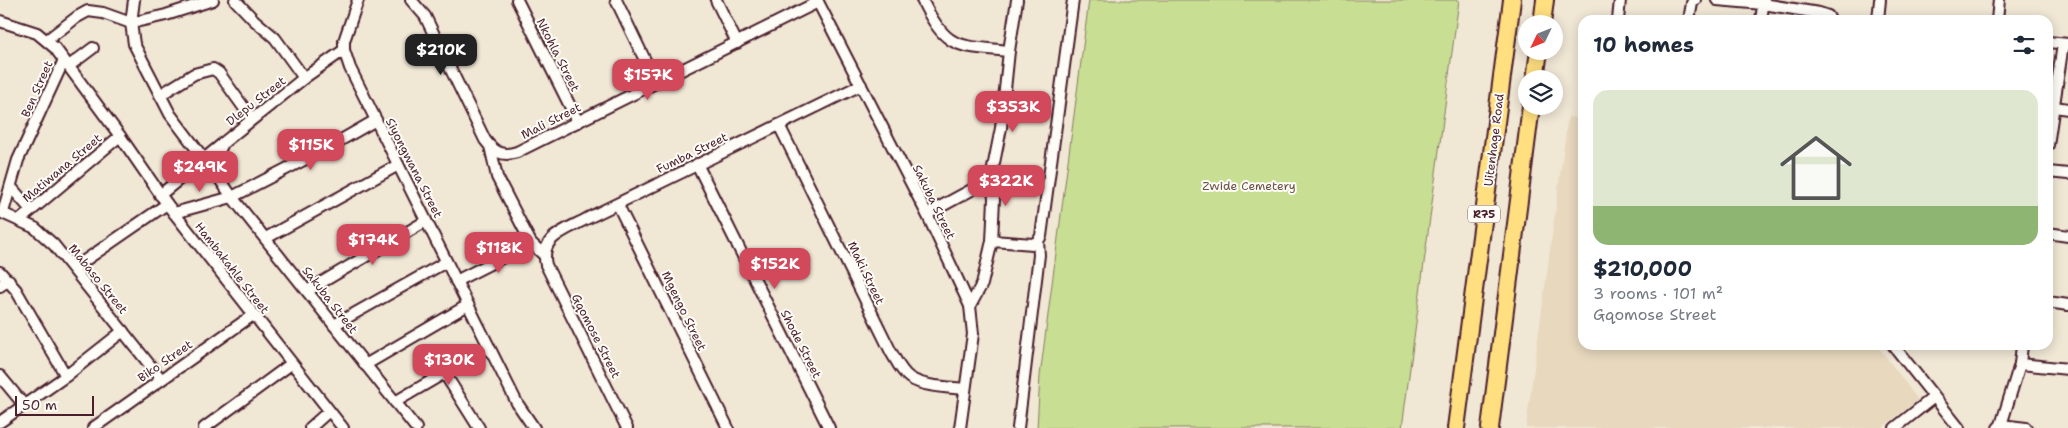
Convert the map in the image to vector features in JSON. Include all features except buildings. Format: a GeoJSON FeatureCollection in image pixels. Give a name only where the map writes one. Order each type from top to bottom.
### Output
{"type":"FeatureCollection","features":[{"type":"Feature","properties":{"kind":"main road","name":"Uitenhage Road"},"geometry":{"type":"LineString","coordinates":[[1456,428],[1512,0]]}},
{"type":"Feature","properties":{"kind":"main road"},"geometry":{"type":"LineString","coordinates":[[1543,15],[1545,0]]}},
{"type":"Feature","properties":{"kind":"main road","name":"R75"},"geometry":{"type":"LineString","coordinates":[[1490,428],[1531,115]]}},
{"type":"Feature","properties":{"kind":"street"},"geometry":{"type":"LineString","coordinates":[[134,0],[131,23],[134,44],[175,122],[204,159]]}},
{"type":"Feature","properties":{"kind":"street"},"geometry":{"type":"LineString","coordinates":[[47,40],[77,16],[88,11],[103,13],[131,23],[166,15],[213,0]]}},
{"type":"Feature","properties":{"kind":"street"},"geometry":{"type":"LineString","coordinates":[[235,0],[275,38],[304,78]]}},
{"type":"Feature","properties":{"kind":"street"},"geometry":{"type":"LineString","coordinates":[[344,50],[344,41],[358,0]]}},
{"type":"Feature","properties":{"kind":"street"},"geometry":{"type":"LineString","coordinates":[[410,0],[425,16],[487,143],[497,177],[531,243],[544,255]]}},
{"type":"Feature","properties":{"kind":"street","name":"Nkohla Street"},"geometry":{"type":"LineString","coordinates":[[517,0],[578,122]]}},
{"type":"Feature","properties":{"kind":"street"},"geometry":{"type":"LineString","coordinates":[[616,0],[656,83]]}},
{"type":"Feature","properties":{"kind":"street"},"geometry":{"type":"LineString","coordinates":[[716,0],[737,43]]}},
{"type":"Feature","properties":{"kind":"street"},"geometry":{"type":"LineString","coordinates":[[922,0],[941,33],[950,42],[962,46],[1009,52]]}},
{"type":"Feature","properties":{"kind":"street"},"geometry":{"type":"LineString","coordinates":[[970,306],[982,284],[992,241],[994,199],[992,173],[1001,128],[1017,0]]}},
{"type":"Feature","properties":{"kind":"street"},"geometry":{"type":"LineString","coordinates":[[992,241],[1033,244],[1041,236],[1073,0]]}},
{"type":"Feature","properties":{"kind":"street"},"geometry":{"type":"LineString","coordinates":[[1618,15],[1620,0]]}},
{"type":"Feature","properties":{"kind":"street"},"geometry":{"type":"LineString","coordinates":[[1690,15],[1692,3],[1695,0]]}},
{"type":"Feature","properties":{"kind":"street"},"geometry":{"type":"LineString","coordinates":[[1717,0],[1764,2],[1826,15]]}},
{"type":"Feature","properties":{"kind":"street"},"geometry":{"type":"LineString","coordinates":[[1878,15],[1880,0]]}},
{"type":"Feature","properties":{"kind":"street"},"geometry":{"type":"LineString","coordinates":[[1998,15],[1999,0]]}},
{"type":"Feature","properties":{"kind":"street","name":"Mali Street"},"geometry":{"type":"LineString","coordinates":[[487,143],[500,154],[517,152],[818,1]]}},
{"type":"Feature","properties":{"kind":"street","name":"Sakuba Street"},"geometry":{"type":"LineString","coordinates":[[818,1],[927,214],[970,306],[973,334],[960,428]]}},
{"type":"Feature","properties":{"kind":"street"},"geometry":{"type":"LineString","coordinates":[[1763,15],[1764,2]]}},
{"type":"Feature","properties":{"kind":"street","name":"Hambakahle Street"},"geometry":{"type":"LineString","coordinates":[[0,21],[29,29],[47,40],[120,136],[160,195],[252,315],[343,428]]}},
{"type":"Feature","properties":{"kind":"street"},"geometry":{"type":"LineString","coordinates":[[2053,43],[2066,44],[2053,94]]}},
{"type":"Feature","properties":{"kind":"street"},"geometry":{"type":"LineString","coordinates":[[66,63],[93,48]]}},
{"type":"Feature","properties":{"kind":"street","name":"Dlepu Street"},"geometry":{"type":"LineString","coordinates":[[225,187],[219,178],[216,166],[218,154],[224,143],[304,78],[344,50]]}},
{"type":"Feature","properties":{"kind":"street","name":"Siyongwana Street"},"geometry":{"type":"LineString","coordinates":[[344,50],[376,120],[456,282],[517,403],[534,428]]}},
{"type":"Feature","properties":{"kind":"street","name":"Ben Street"},"geometry":{"type":"LineString","coordinates":[[1,212],[23,148],[66,63]]}},
{"type":"Feature","properties":{"kind":"street"},"geometry":{"type":"LineString","coordinates":[[160,95],[194,74],[213,69],[219,73],[252,119]]}},
{"type":"Feature","properties":{"kind":"street","name":"Fumba Street"},"geometry":{"type":"LineString","coordinates":[[544,255],[552,237],[697,164],[861,85]]}},
{"type":"Feature","properties":{"kind":"street"},"geometry":{"type":"LineString","coordinates":[[2053,106],[2068,109]]}},
{"type":"Feature","properties":{"kind":"street"},"geometry":{"type":"LineString","coordinates":[[174,213],[232,197],[320,152],[376,120]]}},
{"type":"Feature","properties":{"kind":"street","name":"Maki Street"},"geometry":{"type":"LineString","coordinates":[[779,125],[891,352],[902,370],[918,382],[965,389]]}},
{"type":"Feature","properties":{"kind":"street","name":"Matiwana Street"},"geometry":{"type":"LineString","coordinates":[[20,220],[120,136]]}},
{"type":"Feature","properties":{"kind":"street"},"geometry":{"type":"LineString","coordinates":[[160,195],[224,143]]}},
{"type":"Feature","properties":{"kind":"street","name":"Shode Street"},"geometry":{"type":"LineString","coordinates":[[697,164],[829,428]]}},
{"type":"Feature","properties":{"kind":"street"},"geometry":{"type":"LineString","coordinates":[[266,238],[398,165]]}},
{"type":"Feature","properties":{"kind":"street"},"geometry":{"type":"LineString","coordinates":[[2053,172],[2068,174]]}},
{"type":"Feature","properties":{"kind":"street"},"geometry":{"type":"LineString","coordinates":[[927,214],[976,188],[992,173]]}},
{"type":"Feature","properties":{"kind":"street"},"geometry":{"type":"LineString","coordinates":[[11,187],[31,210]]}},
{"type":"Feature","properties":{"kind":"street","name":"Sakuba Street"},"geometry":{"type":"LineString","coordinates":[[225,187],[364,365],[416,428]]}},
{"type":"Feature","properties":{"kind":"street"},"geometry":{"type":"LineString","coordinates":[[74,268],[167,204]]}},
{"type":"Feature","properties":{"kind":"street","name":"Mgengo Street"},"geometry":{"type":"LineString","coordinates":[[618,204],[728,428]]}},
{"type":"Feature","properties":{"kind":"street","name":"Mabaso Street"},"geometry":{"type":"LineString","coordinates":[[1,212],[20,220],[44,235],[74,268],[161,378]]}},
{"type":"Feature","properties":{"kind":"street"},"geometry":{"type":"LineString","coordinates":[[307,291],[426,221]]}},
{"type":"Feature","properties":{"kind":"street"},"geometry":{"type":"LineString","coordinates":[[2053,234],[2068,236]]}},
{"type":"Feature","properties":{"kind":"street"},"geometry":{"type":"LineString","coordinates":[[1018,428],[1039,255],[1038,241]]}},
{"type":"Feature","properties":{"kind":"street"},"geometry":{"type":"LineString","coordinates":[[456,282],[531,243]]}},
{"type":"Feature","properties":{"kind":"street","name":"Gqomose Street"},"geometry":{"type":"LineString","coordinates":[[544,255],[552,276],[627,428]]}},
{"type":"Feature","properties":{"kind":"street"},"geometry":{"type":"LineString","coordinates":[[334,326],[446,262]]}},
{"type":"Feature","properties":{"kind":"street"},"geometry":{"type":"LineString","coordinates":[[0,272],[5,283],[66,376]]}},
{"type":"Feature","properties":{"kind":"street"},"geometry":{"type":"LineString","coordinates":[[2053,303],[2068,305]]}},
{"type":"Feature","properties":{"kind":"street"},"geometry":{"type":"LineString","coordinates":[[364,365],[468,305]]}},
{"type":"Feature","properties":{"kind":"street","name":"Biko Street"},"geometry":{"type":"LineString","coordinates":[[93,428],[252,315]]}},
{"type":"Feature","properties":{"kind":"street"},"geometry":{"type":"LineString","coordinates":[[0,422],[66,376],[123,331]]}},
{"type":"Feature","properties":{"kind":"street"},"geometry":{"type":"LineString","coordinates":[[395,402],[489,347]]}},
{"type":"Feature","properties":{"kind":"street"},"geometry":{"type":"LineString","coordinates":[[1896,350],[1959,428]]}},
{"type":"Feature","properties":{"kind":"street"},"geometry":{"type":"LineString","coordinates":[[2021,350],[2020,364],[1999,427],[2026,428]]}},
{"type":"Feature","properties":{"kind":"street"},"geometry":{"type":"LineString","coordinates":[[204,428],[291,364]]}},
{"type":"Feature","properties":{"kind":"street"},"geometry":{"type":"LineString","coordinates":[[2020,364],[2068,369]]}},
{"type":"Feature","properties":{"kind":"street"},"geometry":{"type":"LineString","coordinates":[[445,374],[479,428]]}},
{"type":"Feature","properties":{"kind":"street"},"geometry":{"type":"LineString","coordinates":[[0,376],[24,405]]}},
{"type":"Feature","properties":{"kind":"street"},"geometry":{"type":"LineString","coordinates":[[1895,428],[1934,397]]}},
{"type":"Feature","properties":{"kind":"street"},"geometry":{"type":"LineString","coordinates":[[310,428],[329,411]]}},
{"type":"Feature","properties":{"kind":"shaded area"},"geometry":{"type":"Polygon","coordinates":[[[1568,117],[1578,118],[1578,350],[1881,350],[1918,400],[1881,428],[1526,428],[1568,117]]]}},
{"type":"Feature","properties":{"kind":"green space","name":"Zwide Cemetery"},"geometry":{"type":"Polygon","coordinates":[[[1089,0],[1459,0],[1402,428],[1037,428],[1040,376],[1089,0]]]}}]}
